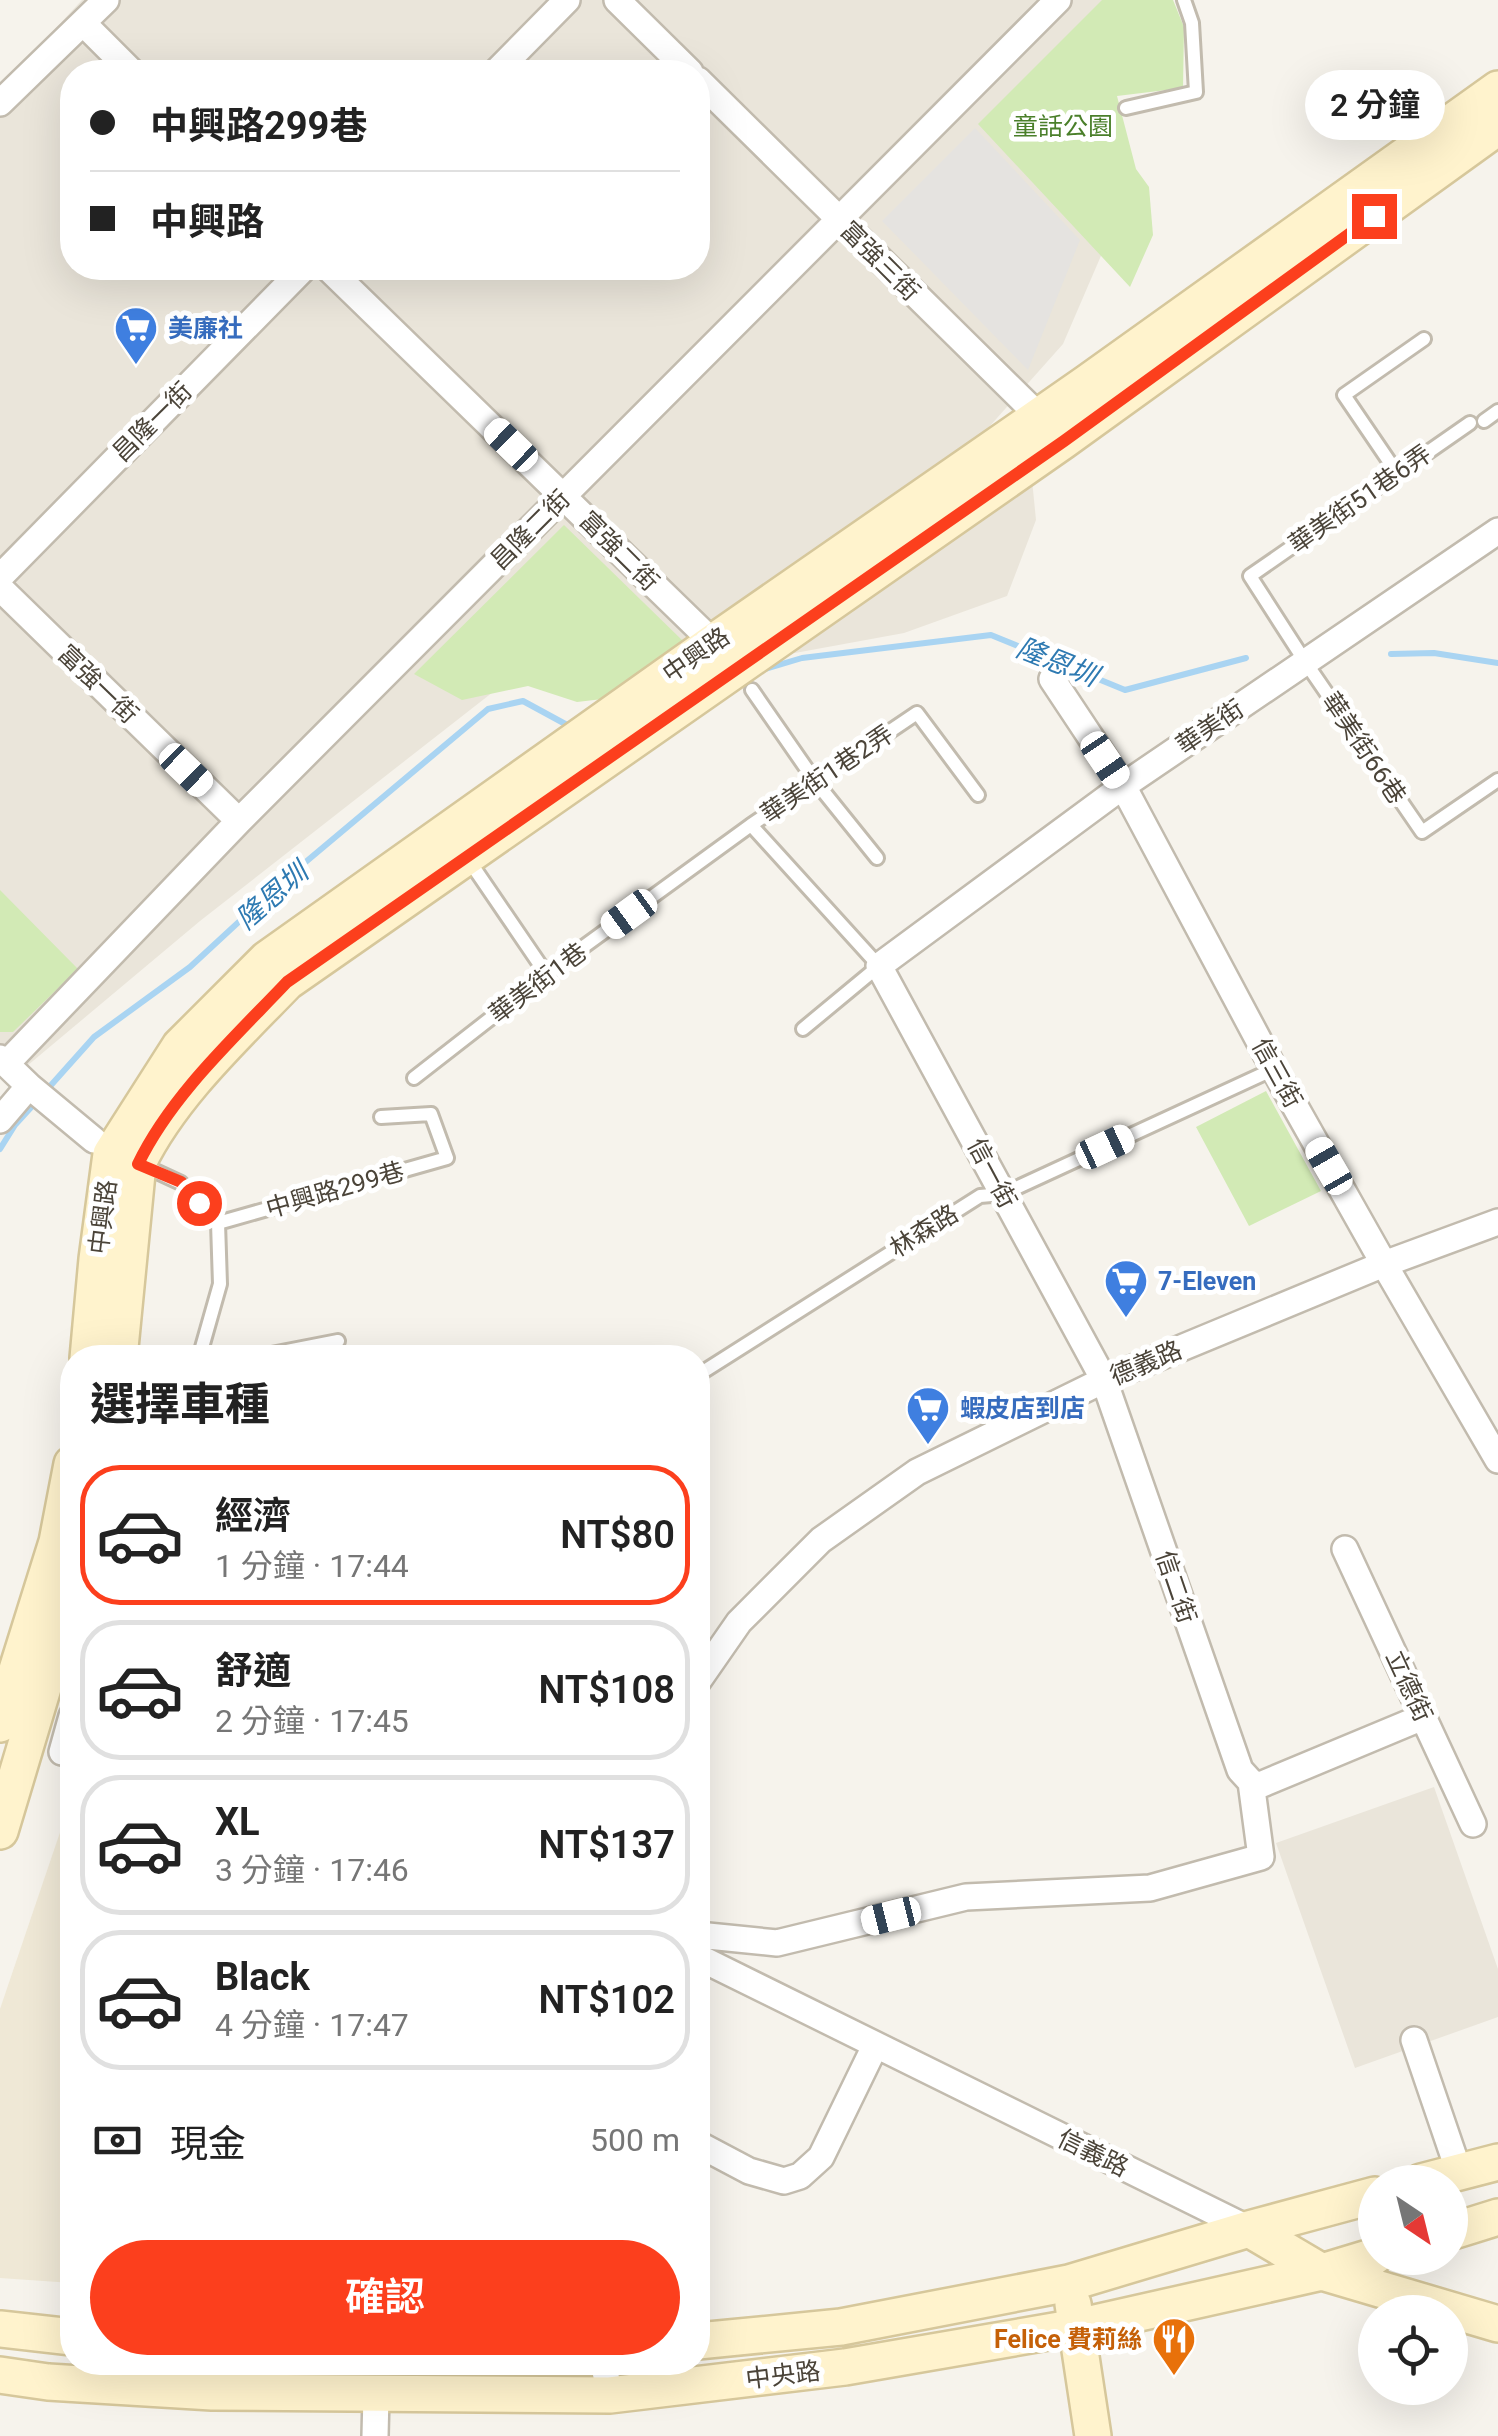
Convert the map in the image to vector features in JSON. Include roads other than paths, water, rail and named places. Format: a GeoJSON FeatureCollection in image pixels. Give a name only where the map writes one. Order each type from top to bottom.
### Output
{"type":"FeatureCollection","features":[{"type":"Feature","properties":{"kind":"street"},"geometry":{"type":"LineString","coordinates":[[0,103],[106,0]]}},
{"type":"Feature","properties":{"kind":"street"},"geometry":{"type":"LineString","coordinates":[[508,60],[567,0]]}},
{"type":"Feature","properties":{"kind":"street"},"geometry":{"type":"LineString","coordinates":[[617,0],[678,60]]}},
{"type":"Feature","properties":{"kind":"street","name":"昌隆二街"},"geometry":{"type":"LineString","coordinates":[[3,1061],[1058,0]]}},
{"type":"Feature","properties":{"kind":"street"},"geometry":{"type":"LineString","coordinates":[[83,24],[120,60]]}},
{"type":"Feature","properties":{"kind":"street","name":"中興路"},"geometry":{"type":"LineString","coordinates":[[115,1153],[153,1137],[204,1069],[287,982],[467,857],[746,678],[1052,429],[1498,89]]}},
{"type":"Feature","properties":{"kind":"street","name":"富強三街"},"geometry":{"type":"LineString","coordinates":[[710,92],[1052,429]]}},
{"type":"Feature","properties":{"kind":"street","name":"中興路"},"geometry":{"type":"LineString","coordinates":[[89,1345],[97,1259],[115,1153],[180,1046],[268,960],[712,643],[1052,429],[1498,127]]}},
{"type":"Feature","properties":{"kind":"street","name":"昌隆一街"},"geometry":{"type":"LineString","coordinates":[[0,577],[292,280]]}},
{"type":"Feature","properties":{"kind":"street","name":"富強二街"},"geometry":{"type":"LineString","coordinates":[[340,280],[746,678]]}},
{"type":"Feature","properties":{"kind":"street","name":"華美街"},"geometry":{"type":"LineString","coordinates":[[880,966],[1123,786],[1498,531]]}},
{"type":"Feature","properties":{"kind":"street","name":"富強一街"},"geometry":{"type":"LineString","coordinates":[[0,588],[239,822]]}},
{"type":"Feature","properties":{"kind":"street","name":"信三街"},"geometry":{"type":"LineString","coordinates":[[1052,679],[1123,786],[1274,1069],[1498,1460]]}},
{"type":"Feature","properties":{"kind":"street","name":"信一街"},"geometry":{"type":"LineString","coordinates":[[880,966],[1104,1380]]}},
{"type":"Feature","properties":{"kind":"street"},"geometry":{"type":"LineString","coordinates":[[3,1061],[66,1117],[115,1153]]}},
{"type":"Feature","properties":{"kind":"street"},"geometry":{"type":"LineString","coordinates":[[0,1120],[32,1088]]}},
{"type":"Feature","properties":{"kind":"street","name":"中興路"},"geometry":{"type":"LineString","coordinates":[[115,1153],[119,1345]]}},
{"type":"Feature","properties":{"kind":"street","name":"德義路"},"geometry":{"type":"LineString","coordinates":[[710,1664],[739,1622],[821,1540],[917,1472],[1104,1380],[1384,1264],[1498,1222]]}},
{"type":"Feature","properties":{"kind":"street","name":"信二街"},"geometry":{"type":"LineString","coordinates":[[710,1936],[777,1944],[966,1897],[1150,1888],[1261,1858],[1256,1784],[1240,1770],[1104,1380]]}},
{"type":"Feature","properties":{"kind":"street","name":"立德街"},"geometry":{"type":"LineString","coordinates":[[1345,1548],[1473,1824]]}},
{"type":"Feature","properties":{"kind":"street"},"geometry":{"type":"LineString","coordinates":[[0,1830],[8,1725],[60,1560]]}},
{"type":"Feature","properties":{"kind":"street"},"geometry":{"type":"LineString","coordinates":[[8,1725],[60,1616]]}},
{"type":"Feature","properties":{"kind":"street"},"geometry":{"type":"LineString","coordinates":[[1256,1784],[1422,1716]]}},
{"type":"Feature","properties":{"kind":"street","name":"信義路"},"geometry":{"type":"LineString","coordinates":[[710,1963],[1249,2229],[1322,2272],[1498,2324]]}},
{"type":"Feature","properties":{"kind":"street"},"geometry":{"type":"LineString","coordinates":[[1414,2040],[1457,2165]]}},
{"type":"Feature","properties":{"kind":"street"},"geometry":{"type":"LineString","coordinates":[[710,2150],[749,2171],[784,2181],[800,2176],[821,2157],[875,2046]]}},
{"type":"Feature","properties":{"kind":"street"},"geometry":{"type":"LineString","coordinates":[[1468,2170],[1498,2162]]}},
{"type":"Feature","properties":{"kind":"street","name":"中央路"},"geometry":{"type":"LineString","coordinates":[[710,2340],[841,2326],[1070,2283],[1358,2200]]}},
{"type":"Feature","properties":{"kind":"street"},"geometry":{"type":"LineString","coordinates":[[1468,2227],[1498,2218]]}},
{"type":"Feature","properties":{"kind":"street","name":"中央路"},"geometry":{"type":"LineString","coordinates":[[710,2374],[845,2367],[1077,2327],[1358,2261]]}},
{"type":"Feature","properties":{"kind":"street"},"geometry":{"type":"LineString","coordinates":[[1070,2283],[1093,2436]]}},
{"type":"Feature","properties":{"kind":"street"},"geometry":{"type":"LineString","coordinates":[[0,2329],[60,2336]]}},
{"type":"Feature","properties":{"kind":"street","name":"中央路"},"geometry":{"type":"LineString","coordinates":[[0,2375],[48,2382],[212,2392],[376,2395],[686,2375]]}},
{"type":"Feature","properties":{"kind":"street"},"geometry":{"type":"LineString","coordinates":[[375,2436],[376,2395]]}},
{"type":"Feature","properties":{"kind":"lane"},"geometry":{"type":"LineString","coordinates":[[1126,108],[1196,92],[1192,23],[1184,0]]}},
{"type":"Feature","properties":{"kind":"lane"},"geometry":{"type":"LineString","coordinates":[[1397,473],[1344,395],[1424,340]]}},
{"type":"Feature","properties":{"kind":"lane","name":"華美街51巷6弄"},"geometry":{"type":"LineString","coordinates":[[1250,576],[1397,473],[1498,411]]}},
{"type":"Feature","properties":{"kind":"lane","name":"華美街66巷"},"geometry":{"type":"LineString","coordinates":[[1250,576],[1422,832],[1498,780]]}},
{"type":"Feature","properties":{"kind":"lane"},"geometry":{"type":"LineString","coordinates":[[746,678],[815,782],[877,858]]}},
{"type":"Feature","properties":{"kind":"lane","name":"華美街1巷2弄"},"geometry":{"type":"LineString","coordinates":[[751,826],[917,712],[978,795]]}},
{"type":"Feature","properties":{"kind":"lane"},"geometry":{"type":"LineString","coordinates":[[751,826],[880,966],[803,1028]]}},
{"type":"Feature","properties":{"kind":"lane","name":"華美街1巷"},"geometry":{"type":"LineString","coordinates":[[414,1078],[548,974],[751,826]]}},
{"type":"Feature","properties":{"kind":"lane"},"geometry":{"type":"LineString","coordinates":[[467,857],[548,974]]}},
{"type":"Feature","properties":{"kind":"lane","name":"林森路"},"geometry":{"type":"LineString","coordinates":[[710,1367],[980,1196],[1003,1194],[1274,1069]]}},
{"type":"Feature","properties":{"kind":"lane","name":"中興路299巷"},"geometry":{"type":"LineString","coordinates":[[218,1223],[447,1158],[431,1114],[381,1117]]}},
{"type":"Feature","properties":{"kind":"lane"},"geometry":{"type":"LineString","coordinates":[[115,1153],[181,1182],[218,1223],[220,1284],[202,1345]]}},
{"type":"Feature","properties":{"kind":"lane"},"geometry":{"type":"LineString","coordinates":[[318,1345],[338,1341]]}},
{"type":"Feature","properties":{"kind":"waterway","name":"隆恩圳"},"geometry":{"type":"LineString","coordinates":[[762,670],[802,658],[991,635],[1125,690],[1246,658]]}},
{"type":"Feature","properties":{"kind":"waterway","name":"隆恩圳"},"geometry":{"type":"LineString","coordinates":[[1391,654],[1434,653],[1498,663]]}},
{"type":"Feature","properties":{"kind":"waterway","name":"隆恩圳"},"geometry":{"type":"LineString","coordinates":[[44,1093],[94,1037],[190,967],[283,881],[488,709],[523,701],[569,726]]}},
{"type":"Feature","properties":{"kind":"waterway","name":"隆恩圳"},"geometry":{"type":"LineString","coordinates":[[0,1149],[36,1102]]}},
{"type":"Feature","properties":{"kind":"place","name":"美廉社"},"geometry":{"type":"Point","coordinates":[136,366]}},
{"type":"Feature","properties":{"kind":"place","name":"7-Eleven"},"geometry":{"type":"Point","coordinates":[1126,1319]}},
{"type":"Feature","properties":{"kind":"place","name":"蝦皮店到店"},"geometry":{"type":"Point","coordinates":[928,1446]}},
{"type":"Feature","properties":{"kind":"place","name":"Felice 費莉絲"},"geometry":{"type":"Point","coordinates":[1174,2377]}},
{"type":"Feature","properties":{"kind":"park label","name":"童話公園"},"geometry":{"type":"Point","coordinates":[1063,126]}}]}
